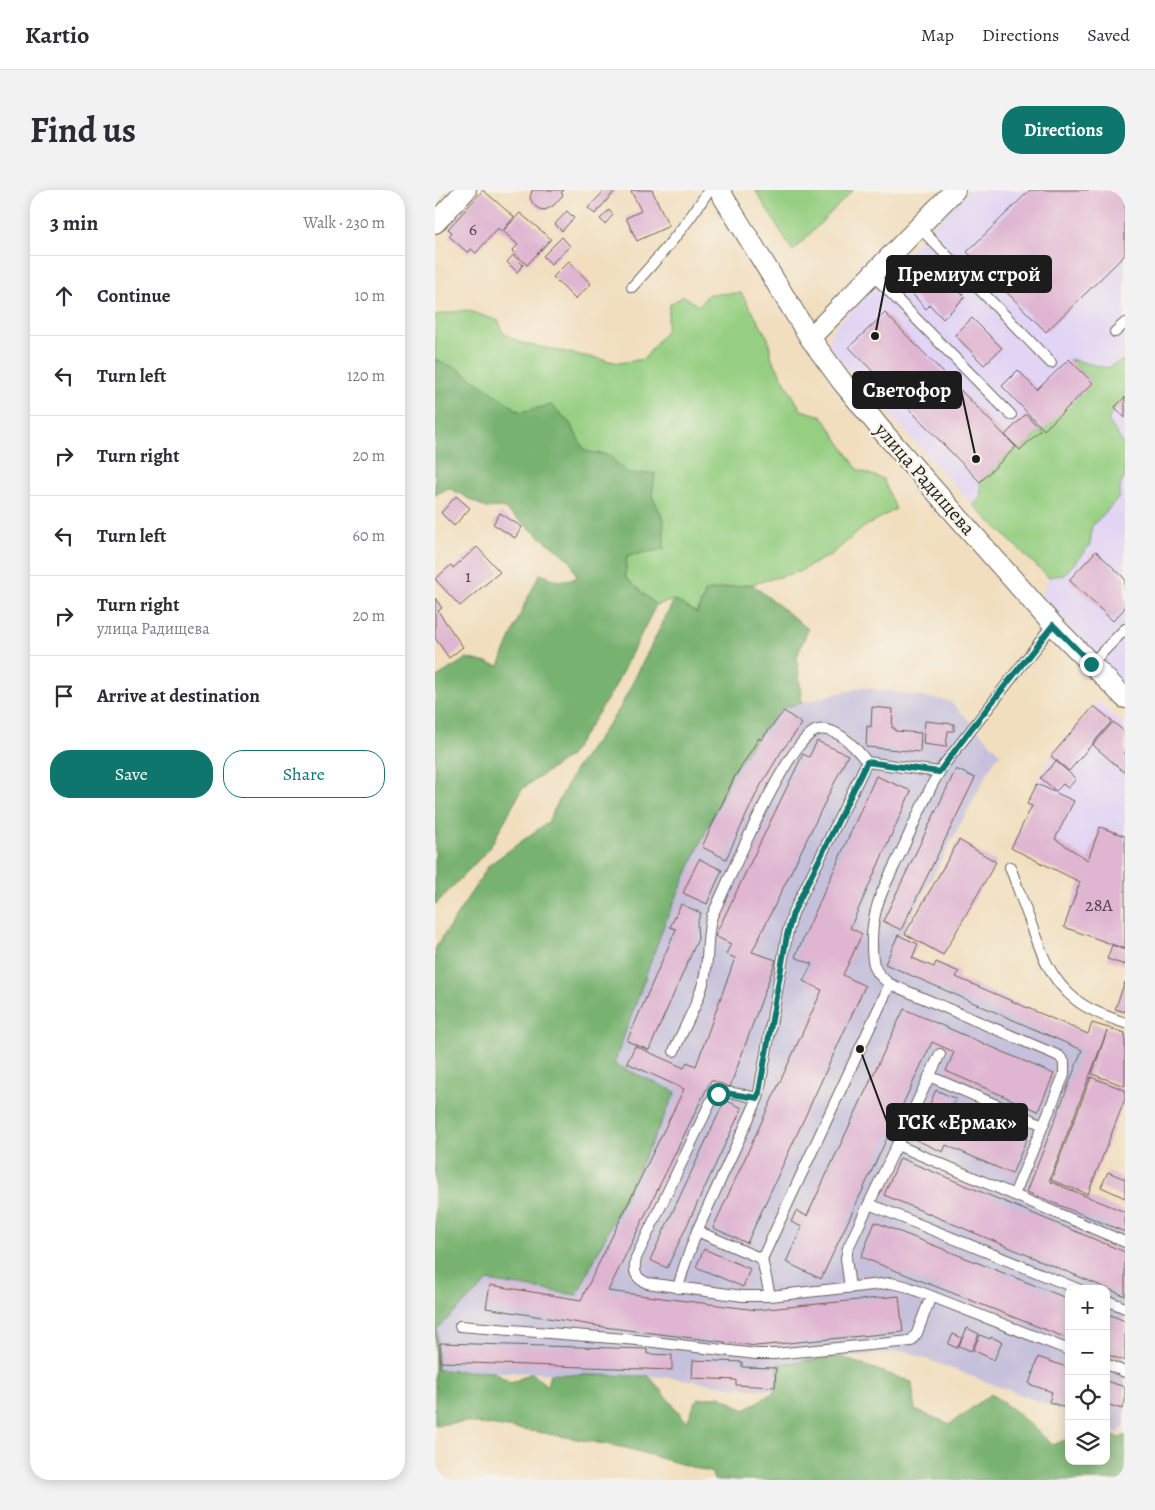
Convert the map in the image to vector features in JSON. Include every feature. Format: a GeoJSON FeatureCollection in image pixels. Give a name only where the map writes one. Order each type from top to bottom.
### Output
{"type":"FeatureCollection","features":[{"type":"Feature","properties":{"kind":"street"},"geometry":{"type":"LineString","coordinates":[[435,223],[465,190]]}},
{"type":"Feature","properties":{"kind":"street","name":"улица Радищева"},"geometry":{"type":"LineString","coordinates":[[719,190],[810,338],[843,383],[884,433],[1053,625],[1125,698]]}},
{"type":"Feature","properties":{"kind":"street"},"geometry":{"type":"LineString","coordinates":[[810,338],[955,190]]}},
{"type":"Feature","properties":{"kind":"lane"},"geometry":{"type":"LineString","coordinates":[[631,287],[665,252],[691,218],[709,190]]}},
{"type":"Feature","properties":{"kind":"lane"},"geometry":{"type":"LineString","coordinates":[[919,227],[1051,363]]}},
{"type":"Feature","properties":{"kind":"lane"},"geometry":{"type":"LineString","coordinates":[[872,274],[1011,415]]}},
{"type":"Feature","properties":{"kind":"lane"},"geometry":{"type":"LineString","coordinates":[[1115,332],[1125,322]]}},
{"type":"Feature","properties":{"kind":"lane"},"geometry":{"type":"LineString","coordinates":[[1014,1195],[1063,1075],[1064,1062],[1059,1056],[890,984],[880,977],[873,965],[871,926],[879,898],[939,772],[1053,625]]}},
{"type":"Feature","properties":{"kind":"lane"},"geometry":{"type":"LineString","coordinates":[[1091,664],[1125,628]]}},
{"type":"Feature","properties":{"kind":"lane"},"geometry":{"type":"LineString","coordinates":[[673,1051],[702,987],[709,925],[712,916],[767,799],[794,751],[811,732],[825,730],[835,733],[851,744],[867,762],[939,772]]}},
{"type":"Feature","properties":{"kind":"lane"},"geometry":{"type":"LineString","coordinates":[[678,1288],[689,1249],[758,1098],[787,935],[793,913],[867,762]]}},
{"type":"Feature","properties":{"kind":"lane"},"geometry":{"type":"LineString","coordinates":[[1010,867],[1044,960],[1053,976],[1077,1001],[1125,1023]]}},
{"type":"Feature","properties":{"kind":"lane"},"geometry":{"type":"LineString","coordinates":[[770,1296],[762,1259],[890,984]]}},
{"type":"Feature","properties":{"kind":"lane"},"geometry":{"type":"LineString","coordinates":[[849,1288],[846,1258],[849,1248],[939,1054]]}},
{"type":"Feature","properties":{"kind":"lane"},"geometry":{"type":"LineString","coordinates":[[929,1076],[1043,1125]]}},
{"type":"Feature","properties":{"kind":"lane"},"geometry":{"type":"LineString","coordinates":[[758,1098],[725,1093],[713,1097],[636,1258],[635,1274],[640,1280],[647,1284],[743,1296],[770,1296],[891,1283],[905,1286],[1065,1348]]}},
{"type":"Feature","properties":{"kind":"lane"},"geometry":{"type":"LineString","coordinates":[[897,1145],[1125,1242]]}},
{"type":"Feature","properties":{"kind":"lane"},"geometry":{"type":"LineString","coordinates":[[869,1204],[1067,1285]]}},
{"type":"Feature","properties":{"kind":"lane"},"geometry":{"type":"LineString","coordinates":[[697,1231],[762,1259]]}},
{"type":"Feature","properties":{"kind":"lane"},"geometry":{"type":"LineString","coordinates":[[461,1326],[637,1340],[756,1354],[774,1354],[911,1341],[917,1333],[931,1296]]}},
{"type":"Feature","properties":{"kind":"lane"},"geometry":{"type":"LineString","coordinates":[[1110,1302],[1125,1308]]}},
{"type":"Feature","properties":{"kind":"lane"},"geometry":{"type":"LineString","coordinates":[[1110,1366],[1125,1372]]}},
{"type":"Feature","properties":{"kind":"shaded area"},"geometry":{"type":"Polygon","coordinates":[[[969,190],[1125,190],[1125,361],[1107,368],[1070,359],[1093,383],[1044,430],[1041,430],[1020,450],[1016,447],[980,482],[981,497],[973,505],[830,349],[830,337],[833,329],[969,190]]]}},
{"type":"Feature","properties":{"kind":"shaded area"},"geometry":{"type":"Polygon","coordinates":[[[1125,397],[1125,446],[1107,420],[1115,407],[1125,397]]]}},
{"type":"Feature","properties":{"kind":"shaded area"},"geometry":{"type":"Polygon","coordinates":[[[1125,477],[1125,687],[1041,597],[1048,577],[1064,575],[1090,545],[1092,526],[1119,498],[1121,482],[1125,477]]]}},
{"type":"Feature","properties":{"kind":"shaded area"},"geometry":{"type":"Polygon","coordinates":[[[863,687],[950,701],[1001,754],[995,759],[901,936],[918,944],[912,958],[934,967],[936,962],[959,972],[957,978],[1088,1034],[1107,1029],[1049,1181],[1125,1212],[1125,1425],[1119,1433],[1110,1430],[1110,1285],[1065,1285],[1065,1411],[905,1351],[778,1364],[777,1390],[736,1388],[670,1377],[437,1370],[437,1329],[488,1281],[577,1295],[675,1091],[614,1064],[664,925],[732,773],[757,737],[782,708],[863,687]]]}},
{"type":"Feature","properties":{"kind":"shaded area"},"geometry":{"type":"Polygon","coordinates":[[[1100,703],[1125,725],[1125,949],[1064,927],[1080,882],[1011,848],[1032,806],[1027,804],[1051,756],[1094,706],[1100,703]]]}},
{"type":"Feature","properties":{"kind":"green space"},"geometry":{"type":"Polygon","coordinates":[[[755,190],[853,190],[793,251],[755,190]]]}},
{"type":"Feature","properties":{"kind":"green space"},"geometry":{"type":"Polygon","coordinates":[[[741,293],[768,338],[772,359],[801,410],[822,416],[858,470],[883,479],[896,509],[864,527],[832,554],[798,572],[752,584],[706,591],[697,613],[674,600],[656,605],[625,577],[627,556],[664,520],[652,496],[609,456],[585,452],[569,422],[551,405],[521,412],[435,359],[435,315],[466,310],[499,321],[503,333],[521,343],[619,363],[644,359],[666,331],[670,304],[684,296],[698,306],[709,294],[741,293]]]}},
{"type":"Feature","properties":{"kind":"green space"},"geometry":{"type":"Polygon","coordinates":[[[435,359],[460,370],[521,412],[551,405],[569,422],[585,451],[609,455],[628,474],[655,473],[652,496],[664,520],[664,549],[627,556],[625,577],[656,605],[612,692],[570,756],[522,789],[489,849],[435,905],[435,678],[467,658],[499,666],[525,603],[540,574],[559,581],[577,578],[571,561],[502,507],[486,508],[449,488],[435,495],[435,359]]]}},
{"type":"Feature","properties":{"kind":"green space"},"geometry":{"type":"Polygon","coordinates":[[[1069,359],[1107,368],[1125,361],[1125,397],[1115,407],[1108,420],[1125,446],[1125,477],[1121,482],[1119,498],[1092,526],[1090,545],[1064,575],[1048,577],[973,505],[981,497],[980,482],[1016,447],[1020,450],[1044,429],[1092,382],[1069,359]]]}},
{"type":"Feature","properties":{"kind":"green space"},"geometry":{"type":"Polygon","coordinates":[[[752,584],[808,629],[797,657],[802,703],[782,708],[757,737],[732,773],[664,925],[614,1064],[676,1092],[577,1295],[488,1281],[437,1329],[437,1370],[494,1372],[511,1383],[532,1373],[547,1386],[550,1374],[649,1376],[687,1422],[697,1399],[720,1396],[745,1410],[777,1390],[778,1364],[840,1357],[912,1382],[915,1410],[950,1424],[991,1394],[1016,1412],[1053,1445],[1065,1440],[1065,1465],[1110,1465],[1110,1435],[1121,1438],[1125,1435],[1125,1480],[714,1480],[712,1473],[626,1448],[538,1432],[466,1422],[435,1425],[435,949],[489,865],[548,822],[574,771],[620,708],[674,600],[697,613],[706,591],[752,584]]]}},
{"type":"Feature","properties":{"kind":"building"},"geometry":{"type":"Polygon","coordinates":[[[483,190],[514,217],[502,232],[498,228],[476,253],[471,249],[468,253],[449,236],[452,232],[448,229],[483,190]]]}},
{"type":"Feature","properties":{"kind":"building"},"geometry":{"type":"Polygon","coordinates":[[[532,190],[564,190],[561,193],[563,195],[553,206],[545,210],[539,209],[533,204],[530,198],[532,190]]]}},
{"type":"Feature","properties":{"kind":"building"},"geometry":{"type":"Polygon","coordinates":[[[605,190],[615,191],[595,214],[588,208],[605,190]]]}},
{"type":"Feature","properties":{"kind":"building"},"geometry":{"type":"Polygon","coordinates":[[[652,190],[669,226],[637,241],[626,218],[641,211],[631,191],[652,190]]]}},
{"type":"Feature","properties":{"kind":"building"},"geometry":{"type":"Polygon","coordinates":[[[1030,190],[1125,190],[1125,255],[1046,332],[967,252],[1030,190]]]}},
{"type":"Feature","properties":{"kind":"building"},"geometry":{"type":"Polygon","coordinates":[[[609,210],[613,215],[605,224],[600,219],[609,210]]]}},
{"type":"Feature","properties":{"kind":"building"},"geometry":{"type":"Polygon","coordinates":[[[567,211],[574,218],[562,231],[555,224],[567,211]]]}},
{"type":"Feature","properties":{"kind":"building"},"geometry":{"type":"Polygon","coordinates":[[[520,213],[551,239],[527,265],[512,251],[518,245],[503,231],[520,213]]]}},
{"type":"Feature","properties":{"kind":"building"},"geometry":{"type":"Polygon","coordinates":[[[562,237],[570,246],[551,264],[543,256],[562,237]]]}},
{"type":"Feature","properties":{"kind":"building"},"geometry":{"type":"Polygon","coordinates":[[[513,255],[523,265],[517,272],[507,262],[513,255]]]}},
{"type":"Feature","properties":{"kind":"building"},"geometry":{"type":"Polygon","coordinates":[[[936,256],[952,272],[946,278],[965,297],[943,319],[930,305],[926,309],[907,288],[912,283],[910,281],[936,256]]]}},
{"type":"Feature","properties":{"kind":"building"},"geometry":{"type":"Polygon","coordinates":[[[569,261],[591,284],[575,299],[553,277],[569,261]]]}},
{"type":"Feature","properties":{"kind":"building"},"geometry":{"type":"Polygon","coordinates":[[[885,313],[1016,447],[980,482],[849,347],[885,313]]]}},
{"type":"Feature","properties":{"kind":"building"},"geometry":{"type":"Polygon","coordinates":[[[972,318],[1002,348],[984,365],[955,335],[972,318]]]}},
{"type":"Feature","properties":{"kind":"building"},"geometry":{"type":"Polygon","coordinates":[[[1069,359],[1093,383],[1044,430],[1002,386],[1018,370],[1037,390],[1069,359]]]}},
{"type":"Feature","properties":{"kind":"building"},"geometry":{"type":"Polygon","coordinates":[[[1125,397],[1125,418],[1115,407],[1125,397]]]}},
{"type":"Feature","properties":{"kind":"building"},"geometry":{"type":"Polygon","coordinates":[[[1026,414],[1041,430],[1020,450],[1005,435],[1026,414]]]}},
{"type":"Feature","properties":{"kind":"building"},"geometry":{"type":"Polygon","coordinates":[[[456,496],[470,508],[454,526],[441,513],[456,496]]]}},
{"type":"Feature","properties":{"kind":"building"},"geometry":{"type":"Polygon","coordinates":[[[500,513],[522,527],[515,538],[493,524],[500,513]]]}},
{"type":"Feature","properties":{"kind":"building"},"geometry":{"type":"Polygon","coordinates":[[[477,547],[500,572],[460,606],[435,579],[451,565],[453,568],[477,547]]]}},
{"type":"Feature","properties":{"kind":"building"},"geometry":{"type":"Polygon","coordinates":[[[1096,551],[1125,579],[1125,608],[1113,621],[1069,580],[1096,551]]]}},
{"type":"Feature","properties":{"kind":"building"},"geometry":{"type":"Polygon","coordinates":[[[435,598],[442,608],[438,611],[463,647],[449,658],[435,638],[435,598]]]}},
{"type":"Feature","properties":{"kind":"building"},"geometry":{"type":"Polygon","coordinates":[[[1094,706],[1112,721],[1069,771],[1051,756],[1094,706]]]}},
{"type":"Feature","properties":{"kind":"building"},"geometry":{"type":"Polygon","coordinates":[[[872,707],[893,709],[892,728],[895,728],[895,731],[921,733],[920,752],[866,747],[867,726],[871,727],[872,707]]]}},
{"type":"Feature","properties":{"kind":"building"},"geometry":{"type":"Polygon","coordinates":[[[784,711],[802,724],[781,752],[758,790],[726,859],[702,847],[734,778],[759,738],[761,740],[784,711]]]}},
{"type":"Feature","properties":{"kind":"building"},"geometry":{"type":"Polygon","coordinates":[[[925,721],[954,724],[954,731],[948,731],[946,747],[923,744],[925,721]]]}},
{"type":"Feature","properties":{"kind":"building"},"geometry":{"type":"Polygon","coordinates":[[[1113,722],[1125,732],[1125,773],[1093,745],[1113,722]]]}},
{"type":"Feature","properties":{"kind":"building"},"geometry":{"type":"Polygon","coordinates":[[[817,741],[848,755],[752,952],[776,960],[730,1087],[711,1080],[608,1291],[757,1310],[899,1296],[903,1332],[756,1346],[604,1327],[486,1308],[490,1285],[581,1300],[684,1089],[627,1063],[635,1046],[684,1068],[687,1062],[696,1066],[735,958],[726,954],[731,944],[715,936],[803,754],[809,757],[817,741]]]}},
{"type":"Feature","properties":{"kind":"building"},"geometry":{"type":"Polygon","coordinates":[[[1056,761],[1076,779],[1068,788],[1063,784],[1056,791],[1041,778],[1056,761]]]}},
{"type":"Feature","properties":{"kind":"building"},"geometry":{"type":"Polygon","coordinates":[[[956,769],[975,778],[901,930],[883,921],[956,769]]]}},
{"type":"Feature","properties":{"kind":"building"},"geometry":{"type":"Polygon","coordinates":[[[876,776],[911,791],[850,928],[862,934],[843,975],[865,986],[747,1243],[713,1228],[822,990],[803,981],[812,964],[795,957],[876,776]]]}},
{"type":"Feature","properties":{"kind":"building"},"geometry":{"type":"Polygon","coordinates":[[[1037,784],[1074,801],[1055,839],[1088,860],[1100,827],[1125,836],[1125,949],[1064,927],[1080,882],[1011,848],[1032,806],[1027,804],[1037,784]]]}},
{"type":"Feature","properties":{"kind":"building"},"geometry":{"type":"Polygon","coordinates":[[[959,840],[996,862],[943,955],[905,934],[959,840]]]}},
{"type":"Feature","properties":{"kind":"building"},"geometry":{"type":"Polygon","coordinates":[[[699,859],[722,870],[707,904],[683,893],[699,859]]]}},
{"type":"Feature","properties":{"kind":"building"},"geometry":{"type":"Polygon","coordinates":[[[681,904],[701,913],[697,923],[698,939],[649,1050],[627,1041],[676,929],[670,927],[681,904]]]}},
{"type":"Feature","properties":{"kind":"building"},"geometry":{"type":"Polygon","coordinates":[[[898,935],[918,944],[912,958],[934,967],[936,962],[959,972],[956,977],[1088,1034],[1092,1023],[1125,1033],[1125,1086],[1092,1074],[1107,1031],[1049,1181],[1125,1212],[1125,1232],[1027,1192],[1082,1050],[885,964],[898,935]]]}},
{"type":"Feature","properties":{"kind":"building"},"geometry":{"type":"Polygon","coordinates":[[[1112,945],[1125,950],[1125,965],[1107,959],[1112,945]]]}},
{"type":"Feature","properties":{"kind":"building"},"geometry":{"type":"Polygon","coordinates":[[[1125,982],[1125,1012],[1115,1009],[1125,982]]]}},
{"type":"Feature","properties":{"kind":"building"},"geometry":{"type":"Polygon","coordinates":[[[904,1009],[1054,1074],[1038,1111],[946,1071],[954,1052],[932,1042],[821,1279],[786,1262],[802,1227],[791,1222],[796,1211],[807,1216],[904,1009]]]}},
{"type":"Feature","properties":{"kind":"building"},"geometry":{"type":"Polygon","coordinates":[[[1091,1077],[1125,1090],[1125,1099],[1088,1194],[1051,1180],[1091,1077]]]}},
{"type":"Feature","properties":{"kind":"building"},"geometry":{"type":"Polygon","coordinates":[[[936,1090],[956,1099],[952,1106],[1027,1139],[1012,1174],[946,1145],[943,1152],[914,1139],[936,1090]]]}},
{"type":"Feature","properties":{"kind":"building"},"geometry":{"type":"Polygon","coordinates":[[[725,1100],[742,1108],[667,1268],[650,1260],[725,1100]]]}},
{"type":"Feature","properties":{"kind":"building"},"geometry":{"type":"Polygon","coordinates":[[[900,1158],[1125,1252],[1125,1296],[1110,1290],[1110,1285],[1099,1285],[884,1195],[900,1158]]]}},
{"type":"Feature","properties":{"kind":"building"},"geometry":{"type":"Polygon","coordinates":[[[1108,1172],[1125,1179],[1125,1198],[1101,1187],[1108,1172]]]}},
{"type":"Feature","properties":{"kind":"building"},"geometry":{"type":"Polygon","coordinates":[[[875,1222],[1065,1297],[1065,1337],[861,1257],[875,1222]]]}},
{"type":"Feature","properties":{"kind":"building"},"geometry":{"type":"Polygon","coordinates":[[[704,1249],[750,1269],[743,1287],[696,1267],[704,1249]]]}},
{"type":"Feature","properties":{"kind":"building"},"geometry":{"type":"Polygon","coordinates":[[[1110,1315],[1125,1321],[1125,1361],[1110,1355],[1110,1315]]]}},
{"type":"Feature","properties":{"kind":"building"},"geometry":{"type":"Polygon","coordinates":[[[967,1328],[979,1334],[971,1351],[959,1346],[967,1328]]]}},
{"type":"Feature","properties":{"kind":"building"},"geometry":{"type":"Polygon","coordinates":[[[953,1334],[962,1338],[957,1348],[948,1344],[953,1334]]]}},
{"type":"Feature","properties":{"kind":"building"},"geometry":{"type":"Polygon","coordinates":[[[980,1335],[1002,1342],[994,1360],[973,1350],[980,1335]]]}},
{"type":"Feature","properties":{"kind":"building"},"geometry":{"type":"Polygon","coordinates":[[[440,1343],[647,1349],[647,1354],[672,1355],[672,1370],[440,1362],[440,1343]]]}},
{"type":"Feature","properties":{"kind":"building"},"geometry":{"type":"Polygon","coordinates":[[[1038,1357],[1065,1367],[1065,1408],[1049,1402],[1052,1392],[1029,1384],[1038,1357]]]}},
{"type":"Feature","properties":{"kind":"building"},"geometry":{"type":"Polygon","coordinates":[[[693,1360],[742,1362],[742,1367],[776,1368],[775,1387],[736,1385],[736,1380],[692,1378],[693,1360]]]}},
{"type":"Feature","properties":{"kind":"building"},"geometry":{"type":"Polygon","coordinates":[[[1110,1382],[1125,1387],[1125,1402],[1122,1409],[1110,1405],[1110,1382]]]}},
{"type":"Feature","properties":{"kind":"place","name":"Премиум строй"},"geometry":{"type":"Point","coordinates":[875,336]}},
{"type":"Feature","properties":{"kind":"place","name":"Светофор"},"geometry":{"type":"Point","coordinates":[976,459]}},
{"type":"Feature","properties":{"kind":"place","name":"ГСК «Ермак»"},"geometry":{"type":"Point","coordinates":[860,1049]}},
{"type":"Feature","properties":{"kind":"route"},"geometry":{"type":"LineString","coordinates":[[718,1094],[725,1093],[758,1098],[787,935],[793,913],[867,762],[939,772],[1053,625],[1091,664]]}}]}
